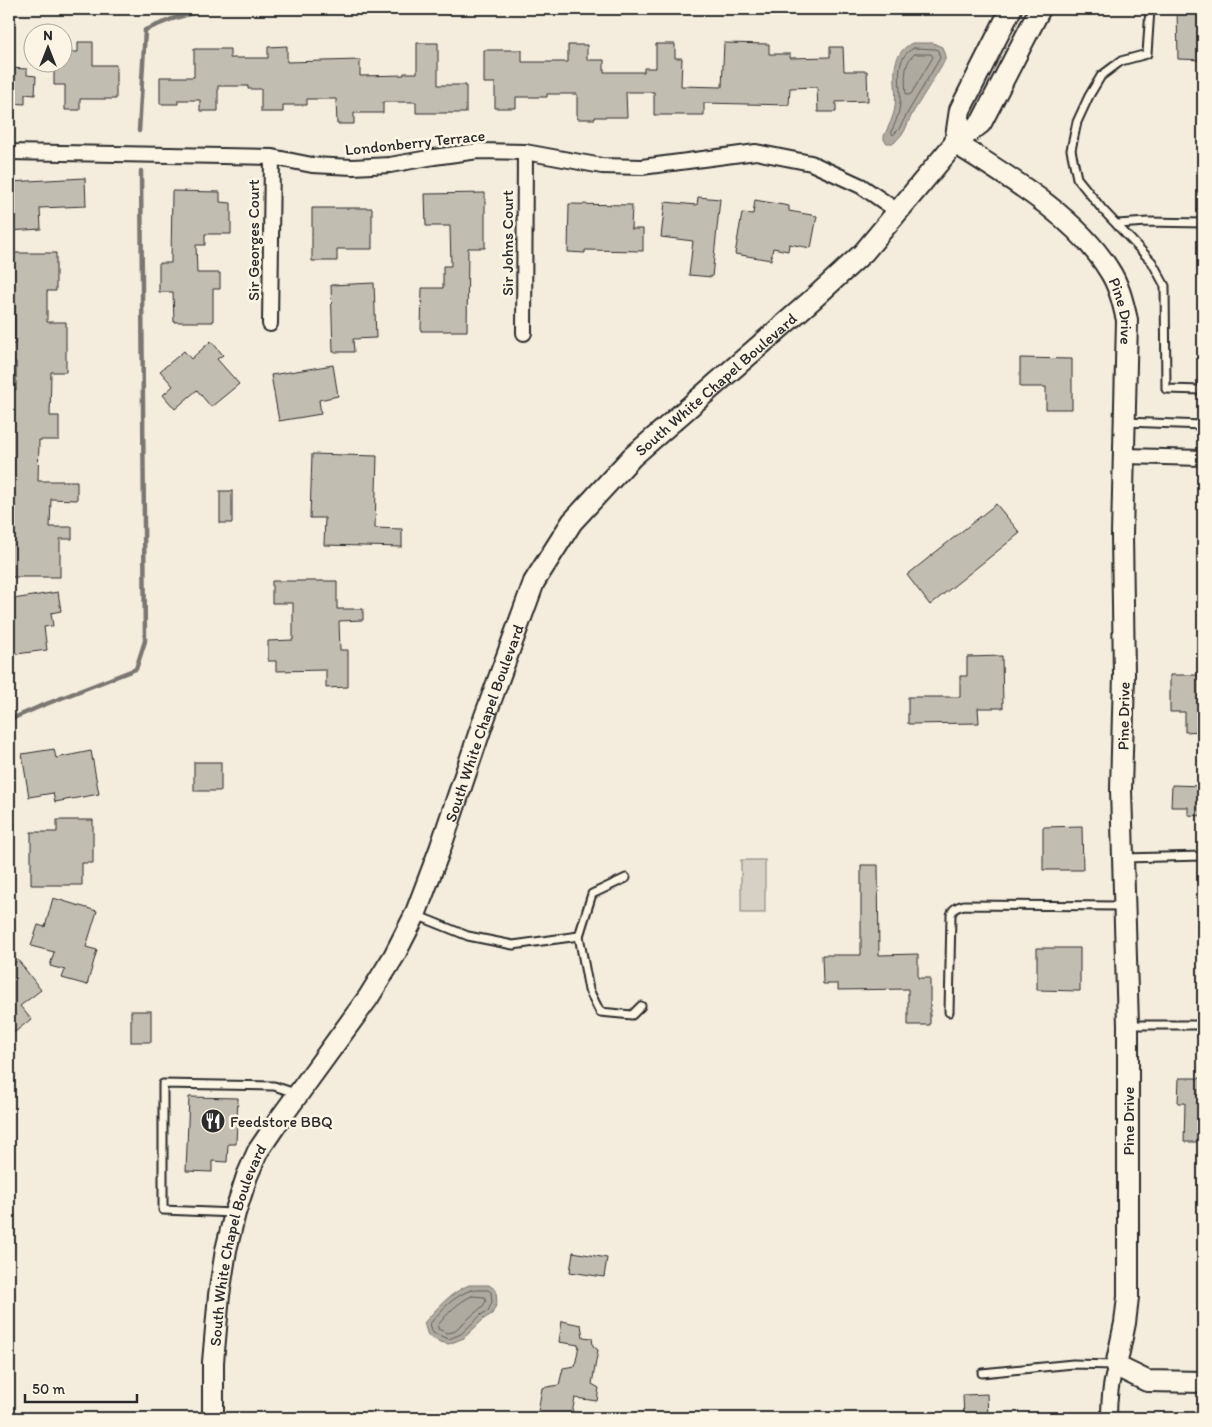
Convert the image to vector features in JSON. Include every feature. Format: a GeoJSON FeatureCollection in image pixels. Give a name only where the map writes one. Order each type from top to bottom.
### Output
{"type":"FeatureCollection","features":[{"type":"Feature","properties":{"kind":"main road"},"geometry":{"type":"LineString","coordinates":[[955,143],[960,110],[1011,9]]}},
{"type":"Feature","properties":{"kind":"main road","name":"South White Chapel Boulevard"},"geometry":{"type":"LineString","coordinates":[[213,1418],[213,1362],[219,1295],[226,1250],[247,1176],[258,1151],[368,998],[394,956],[415,915],[534,582],[572,522],[632,458],[864,252],[955,143],[981,123],[1040,9]]}},
{"type":"Feature","properties":{"kind":"main road","name":"Pine Drive"},"geometry":{"type":"LineString","coordinates":[[955,143],[999,171],[1078,230],[1096,250],[1110,272],[1121,295],[1127,320],[1122,535],[1124,675],[1121,790],[1128,1025],[1128,1297],[1116,1366]]}},
{"type":"Feature","properties":{"kind":"main road"},"geometry":{"type":"LineString","coordinates":[[1116,1366],[1147,1382],[1203,1382]]}},
{"type":"Feature","properties":{"kind":"street","name":"Londonberry Terrace"},"geometry":{"type":"LineString","coordinates":[[9,152],[272,157],[312,165],[353,167],[390,165],[478,151],[525,152],[602,166],[642,167],[756,152],[811,162],[861,186],[899,212]]}},
{"type":"Feature","properties":{"kind":"street","name":"Sir Johns Court"},"geometry":{"type":"LineString","coordinates":[[524,333],[525,152]]}},
{"type":"Feature","properties":{"kind":"street","name":"Sir Georges Court"},"geometry":{"type":"LineString","coordinates":[[270,324],[272,157]]}},
{"type":"Feature","properties":{"kind":"street"},"geometry":{"type":"LineString","coordinates":[[1124,456],[1203,458]]}},
{"type":"Feature","properties":{"kind":"street"},"geometry":{"type":"LineString","coordinates":[[1109,1418],[1109,1400],[1116,1366]]}},
{"type":"Feature","properties":{"kind":"lane"},"geometry":{"type":"LineString","coordinates":[[1150,9],[1147,54],[1121,60],[1101,76],[1077,122],[1071,150],[1077,178],[1152,262],[1165,286],[1166,389],[1203,390]]}},
{"type":"Feature","properties":{"kind":"lane"},"geometry":{"type":"LineString","coordinates":[[1117,224],[1148,222],[1203,223]]}},
{"type":"Feature","properties":{"kind":"lane"},"geometry":{"type":"LineString","coordinates":[[1125,422],[1203,425]]}},
{"type":"Feature","properties":{"kind":"lane"},"geometry":{"type":"LineString","coordinates":[[1123,858],[1203,856]]}},
{"type":"Feature","properties":{"kind":"lane"},"geometry":{"type":"LineString","coordinates":[[626,878],[592,894],[579,936],[589,990],[600,1012],[632,1015],[641,1006]]}},
{"type":"Feature","properties":{"kind":"lane"},"geometry":{"type":"LineString","coordinates":[[949,1012],[951,915],[956,907],[964,905],[1125,906]]}},
{"type":"Feature","properties":{"kind":"lane"},"geometry":{"type":"LineString","coordinates":[[415,915],[468,936],[513,945],[579,936]]}},
{"type":"Feature","properties":{"kind":"lane"},"geometry":{"type":"LineString","coordinates":[[1128,1025],[1203,1025]]}},
{"type":"Feature","properties":{"kind":"lane"},"geometry":{"type":"LineString","coordinates":[[235,1213],[163,1210],[163,1084],[274,1086],[298,1094]]}},
{"type":"Feature","properties":{"kind":"lane"},"geometry":{"type":"LineString","coordinates":[[982,1373],[1073,1364],[1116,1366]]}},
{"type":"Feature","properties":{"kind":"shaded area"},"geometry":{"type":"Polygon","coordinates":[[[741,860],[765,860],[765,913],[741,913],[741,860]]]}},
{"type":"Feature","properties":{"kind":"water"},"geometry":{"type":"Polygon","coordinates":[[[912,43],[933,43],[942,47],[945,60],[912,114],[904,132],[894,143],[887,143],[884,140],[884,136],[895,106],[896,63],[899,55],[912,43]]]}},
{"type":"Feature","properties":{"kind":"water"},"geometry":{"type":"Polygon","coordinates":[[[469,1285],[489,1285],[496,1290],[497,1303],[492,1314],[485,1318],[464,1338],[449,1344],[428,1336],[424,1323],[439,1306],[462,1288],[469,1285]]]}},
{"type":"Feature","properties":{"kind":"building"},"geometry":{"type":"Polygon","coordinates":[[[1203,9],[1203,60],[1178,59],[1177,10],[1203,9]]]}},
{"type":"Feature","properties":{"kind":"building"},"geometry":{"type":"Polygon","coordinates":[[[78,42],[93,42],[93,65],[116,65],[116,99],[80,99],[80,110],[65,110],[65,85],[54,85],[54,72],[72,72],[72,52],[78,52],[78,42]]]}},
{"type":"Feature","properties":{"kind":"building"},"geometry":{"type":"Polygon","coordinates":[[[417,43],[438,43],[438,85],[466,85],[466,113],[416,113],[416,102],[383,102],[383,113],[354,113],[354,124],[337,124],[336,99],[307,99],[307,105],[283,105],[283,112],[261,112],[261,89],[248,89],[248,86],[218,86],[218,111],[200,111],[200,100],[178,100],[178,104],[160,104],[160,77],[194,77],[194,49],[230,49],[230,58],[268,58],[268,47],[287,46],[287,62],[360,60],[360,76],[404,75],[404,73],[417,73],[417,43]]]}},
{"type":"Feature","properties":{"kind":"building"},"geometry":{"type":"Polygon","coordinates":[[[724,43],[769,44],[769,54],[790,54],[790,58],[830,57],[830,47],[843,47],[844,71],[867,71],[868,101],[836,102],[836,112],[818,112],[817,87],[790,88],[789,105],[704,103],[704,115],[654,115],[654,92],[626,92],[627,117],[577,119],[577,94],[547,94],[547,97],[516,97],[516,108],[495,108],[495,83],[484,83],[484,50],[522,50],[522,62],[568,62],[568,45],[587,45],[587,60],[604,60],[604,72],[644,72],[644,68],[656,68],[656,44],[675,44],[675,58],[682,58],[681,86],[722,87],[724,43]]]}},
{"type":"Feature","properties":{"kind":"building"},"geometry":{"type":"Polygon","coordinates":[[[9,68],[22,69],[22,72],[27,72],[27,75],[36,76],[35,95],[25,94],[25,104],[9,103],[9,68]]]}},
{"type":"Feature","properties":{"kind":"building"},"geometry":{"type":"Polygon","coordinates":[[[85,178],[86,206],[40,208],[41,229],[9,231],[9,182],[85,178]]]}},
{"type":"Feature","properties":{"kind":"building"},"geometry":{"type":"Polygon","coordinates":[[[172,191],[220,192],[220,202],[231,203],[231,234],[205,234],[205,245],[196,245],[197,273],[220,273],[220,289],[213,289],[213,322],[174,322],[173,292],[159,292],[159,263],[171,263],[172,191]]]}},
{"type":"Feature","properties":{"kind":"building"},"geometry":{"type":"Polygon","coordinates":[[[485,193],[485,248],[468,248],[467,331],[421,331],[422,288],[443,288],[443,266],[451,266],[450,226],[426,226],[425,194],[485,193]]]}},
{"type":"Feature","properties":{"kind":"building"},"geometry":{"type":"Polygon","coordinates":[[[698,197],[720,199],[712,277],[689,275],[693,241],[661,237],[665,202],[697,205],[698,197]]]}},
{"type":"Feature","properties":{"kind":"building"},"geometry":{"type":"Polygon","coordinates":[[[755,200],[789,206],[789,211],[817,216],[811,248],[789,244],[788,251],[773,248],[771,260],[735,254],[742,213],[753,214],[755,200]]]}},
{"type":"Feature","properties":{"kind":"building"},"geometry":{"type":"Polygon","coordinates":[[[569,204],[632,205],[631,229],[643,229],[643,251],[585,250],[585,253],[568,252],[569,204]]]}},
{"type":"Feature","properties":{"kind":"building"},"geometry":{"type":"Polygon","coordinates":[[[312,208],[372,208],[372,249],[337,249],[337,261],[312,261],[312,208]]]}},
{"type":"Feature","properties":{"kind":"building"},"geometry":{"type":"Polygon","coordinates":[[[9,253],[56,253],[56,291],[47,291],[47,322],[66,322],[66,372],[51,372],[50,416],[59,416],[59,440],[39,440],[38,481],[77,481],[77,500],[51,499],[50,527],[72,527],[72,539],[60,539],[60,577],[11,577],[11,565],[9,565],[9,399],[10,390],[16,390],[16,362],[9,362],[9,344],[15,344],[15,303],[9,303],[9,253]]]}},
{"type":"Feature","properties":{"kind":"building"},"geometry":{"type":"Polygon","coordinates":[[[374,283],[376,338],[353,339],[354,352],[333,352],[331,285],[374,283]]]}},
{"type":"Feature","properties":{"kind":"building"},"geometry":{"type":"Polygon","coordinates":[[[211,341],[223,355],[217,359],[239,384],[211,407],[197,390],[175,409],[163,395],[173,386],[160,371],[184,351],[191,359],[211,341]]]}},
{"type":"Feature","properties":{"kind":"building"},"geometry":{"type":"Polygon","coordinates":[[[1020,358],[1072,359],[1072,409],[1046,409],[1046,387],[1020,387],[1020,358]]]}},
{"type":"Feature","properties":{"kind":"building"},"geometry":{"type":"Polygon","coordinates":[[[333,365],[338,396],[319,400],[321,414],[279,421],[271,375],[333,365]]]}},
{"type":"Feature","properties":{"kind":"building"},"geometry":{"type":"Polygon","coordinates":[[[312,454],[377,456],[375,528],[402,529],[402,547],[324,545],[325,518],[310,518],[312,454]]]}},
{"type":"Feature","properties":{"kind":"building"},"geometry":{"type":"Polygon","coordinates":[[[220,491],[232,491],[232,523],[220,523],[220,491]]]}},
{"type":"Feature","properties":{"kind":"building"},"geometry":{"type":"Polygon","coordinates":[[[996,504],[1020,533],[930,605],[907,575],[996,504]]]}},
{"type":"Feature","properties":{"kind":"building"},"geometry":{"type":"Polygon","coordinates":[[[272,581],[337,581],[337,609],[363,609],[363,620],[339,621],[340,650],[348,650],[348,687],[326,688],[326,670],[276,671],[276,661],[268,661],[268,641],[293,640],[293,603],[272,603],[272,581]]]}},
{"type":"Feature","properties":{"kind":"building"},"geometry":{"type":"Polygon","coordinates":[[[58,592],[61,611],[51,613],[53,626],[44,627],[47,650],[9,655],[9,608],[14,608],[13,599],[58,592]]]}},
{"type":"Feature","properties":{"kind":"building"},"geometry":{"type":"Polygon","coordinates":[[[1002,656],[1003,708],[978,708],[979,723],[908,724],[908,697],[960,697],[960,676],[967,676],[967,657],[1002,656]]]}},
{"type":"Feature","properties":{"kind":"building"},"geometry":{"type":"Polygon","coordinates":[[[1170,675],[1202,675],[1202,731],[1185,732],[1185,712],[1170,712],[1170,675]]]}},
{"type":"Feature","properties":{"kind":"building"},"geometry":{"type":"Polygon","coordinates":[[[54,749],[56,758],[91,751],[99,794],[55,802],[53,793],[29,797],[22,754],[54,749]]]}},
{"type":"Feature","properties":{"kind":"building"},"geometry":{"type":"Polygon","coordinates":[[[194,762],[221,762],[221,791],[194,791],[194,762]]]}},
{"type":"Feature","properties":{"kind":"building"},"geometry":{"type":"Polygon","coordinates":[[[1172,785],[1203,786],[1203,816],[1188,815],[1188,807],[1171,807],[1172,785]]]}},
{"type":"Feature","properties":{"kind":"building"},"geometry":{"type":"Polygon","coordinates":[[[57,820],[93,820],[93,863],[82,863],[82,885],[31,885],[31,832],[57,832],[57,820]]]}},
{"type":"Feature","properties":{"kind":"building"},"geometry":{"type":"Polygon","coordinates":[[[1082,826],[1083,870],[1043,870],[1043,827],[1082,826]]]}},
{"type":"Feature","properties":{"kind":"building"},"geometry":{"type":"Polygon","coordinates":[[[861,865],[878,865],[879,955],[918,954],[918,978],[930,978],[930,1025],[908,1025],[908,989],[838,990],[838,984],[823,984],[822,955],[861,955],[861,865]]]}},
{"type":"Feature","properties":{"kind":"building"},"geometry":{"type":"Polygon","coordinates":[[[53,898],[97,911],[86,947],[97,950],[87,985],[62,978],[65,970],[50,966],[54,952],[31,946],[38,925],[45,927],[53,898]]]}},
{"type":"Feature","properties":{"kind":"building"},"geometry":{"type":"Polygon","coordinates":[[[1037,948],[1080,948],[1080,991],[1037,990],[1037,948]]]}},
{"type":"Feature","properties":{"kind":"building"},"geometry":{"type":"Polygon","coordinates":[[[18,960],[41,990],[20,1006],[31,1019],[9,1037],[9,968],[18,960]]]}},
{"type":"Feature","properties":{"kind":"building"},"geometry":{"type":"Polygon","coordinates":[[[131,1011],[151,1011],[151,1042],[131,1042],[131,1011]]]}},
{"type":"Feature","properties":{"kind":"building"},"geometry":{"type":"Polygon","coordinates":[[[1179,1078],[1203,1078],[1203,1142],[1184,1142],[1185,1103],[1178,1103],[1179,1078]]]}},
{"type":"Feature","properties":{"kind":"building","name":"Feedstore BBQ"},"geometry":{"type":"Polygon","coordinates":[[[189,1097],[238,1098],[236,1144],[228,1144],[227,1162],[212,1161],[212,1172],[186,1171],[189,1097]]]}},
{"type":"Feature","properties":{"kind":"building"},"geometry":{"type":"Polygon","coordinates":[[[573,1252],[607,1258],[604,1277],[570,1272],[573,1252]]]}},
{"type":"Feature","properties":{"kind":"building"},"geometry":{"type":"Polygon","coordinates":[[[562,1321],[581,1325],[583,1337],[592,1338],[593,1346],[598,1350],[592,1384],[599,1388],[597,1401],[575,1398],[571,1418],[537,1418],[542,1388],[559,1385],[563,1368],[575,1366],[579,1345],[559,1342],[562,1321]]]}},
{"type":"Feature","properties":{"kind":"building"},"geometry":{"type":"Polygon","coordinates":[[[987,1394],[988,1418],[964,1418],[963,1395],[987,1394]]]}},
{"type":"Feature","properties":{"kind":"waterway"},"geometry":{"type":"LineString","coordinates":[[139,131],[145,30],[172,19],[206,9]]}},
{"type":"Feature","properties":{"kind":"waterway"},"geometry":{"type":"LineString","coordinates":[[9,720],[136,669],[145,641],[141,171]]}},
{"type":"Feature","properties":{"kind":"place","name":"Feedstore BBQ"},"geometry":{"type":"Point","coordinates":[213,1121]}}]}
